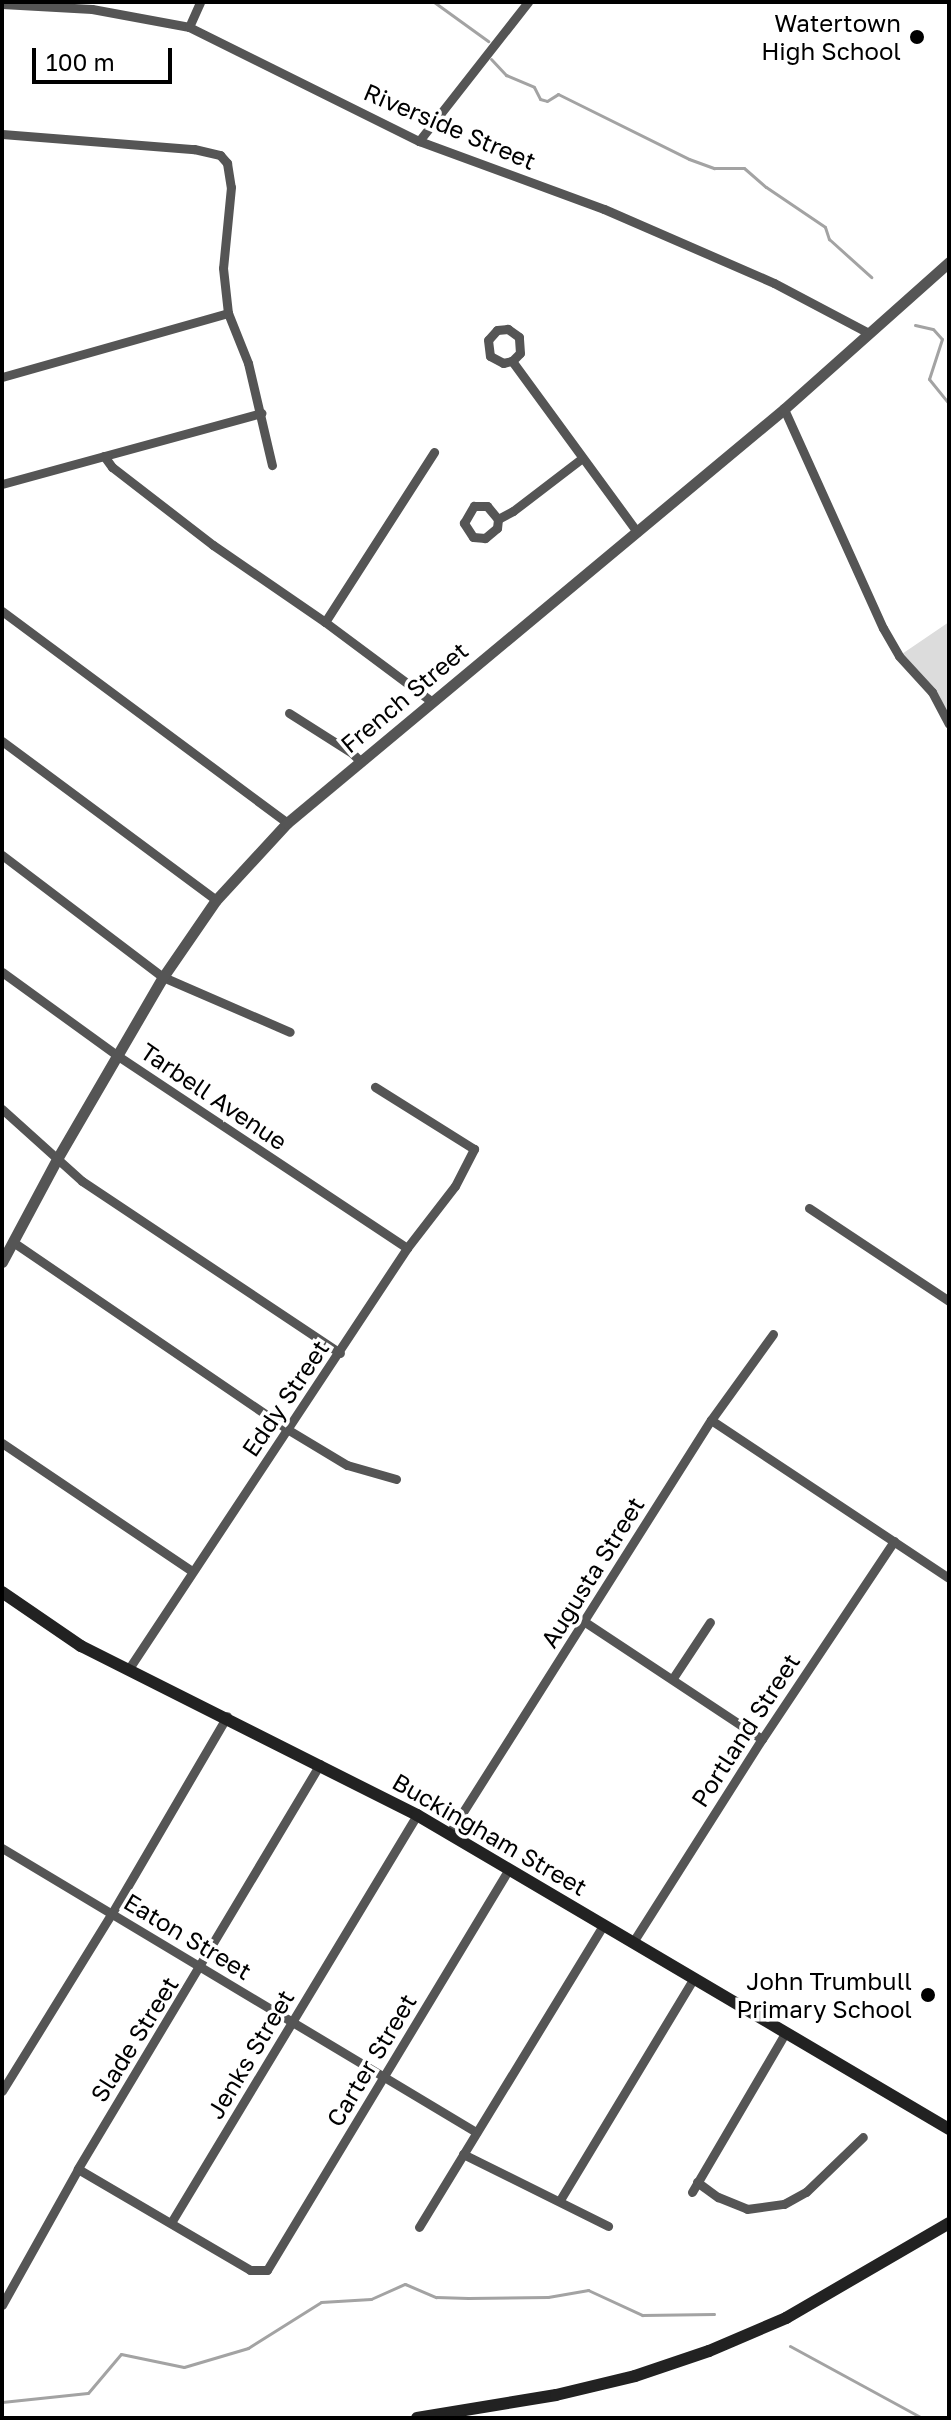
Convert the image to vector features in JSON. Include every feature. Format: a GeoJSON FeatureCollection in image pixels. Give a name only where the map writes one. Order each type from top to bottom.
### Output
{"type":"FeatureCollection","features":[{"type":"Feature","properties":{"kind":"main road","name":"Buckingham Street"},"geometry":{"type":"LineString","coordinates":[[2,1592],[81,1646],[227,1716],[417,1815],[949,2129]]}},
{"type":"Feature","properties":{"kind":"main road"},"geometry":{"type":"LineString","coordinates":[[417,2418],[556,2395],[635,2376],[709,2351],[786,2318],[949,2223]]}},
{"type":"Feature","properties":{"kind":"street"},"geometry":{"type":"LineString","coordinates":[[189,27],[200,2]]}},
{"type":"Feature","properties":{"kind":"street"},"geometry":{"type":"LineString","coordinates":[[419,141],[528,2]]}},
{"type":"Feature","properties":{"kind":"street","name":"Riverside Street"},"geometry":{"type":"LineString","coordinates":[[2,4],[92,9],[189,27],[419,141],[604,209],[801,296],[869,333]]}},
{"type":"Feature","properties":{"kind":"street"},"geometry":{"type":"LineString","coordinates":[[2,134],[194,149],[220,155],[227,163],[231,187],[223,268],[228,313],[261,413],[272,465]]}},
{"type":"Feature","properties":{"kind":"street","name":"French Street"},"geometry":{"type":"LineString","coordinates":[[2,1262],[57,1159],[163,977],[216,900],[287,823],[784,409],[949,262]]}},
{"type":"Feature","properties":{"kind":"street"},"geometry":{"type":"LineString","coordinates":[[2,377],[228,313]]}},
{"type":"Feature","properties":{"kind":"street"},"geometry":{"type":"LineString","coordinates":[[512,361],[637,532]]}},
{"type":"Feature","properties":{"kind":"street"},"geometry":{"type":"LineString","coordinates":[[784,409],[883,628],[899,656],[932,692],[949,724]]}},
{"type":"Feature","properties":{"kind":"street"},"geometry":{"type":"LineString","coordinates":[[2,484],[261,413]]}},
{"type":"Feature","properties":{"kind":"street"},"geometry":{"type":"LineString","coordinates":[[325,622],[434,452]]}},
{"type":"Feature","properties":{"kind":"street"},"geometry":{"type":"LineString","coordinates":[[104,456],[112,467],[213,545],[325,622],[431,701]]}},
{"type":"Feature","properties":{"kind":"street"},"geometry":{"type":"LineString","coordinates":[[498,519],[581,459]]}},
{"type":"Feature","properties":{"kind":"street"},"geometry":{"type":"LineString","coordinates":[[2,611],[287,823]]}},
{"type":"Feature","properties":{"kind":"street"},"geometry":{"type":"LineString","coordinates":[[289,713],[361,762]]}},
{"type":"Feature","properties":{"kind":"street"},"geometry":{"type":"LineString","coordinates":[[2,741],[216,900]]}},
{"type":"Feature","properties":{"kind":"street"},"geometry":{"type":"LineString","coordinates":[[2,855],[163,977],[290,1032]]}},
{"type":"Feature","properties":{"kind":"street","name":"Tarbell Avenue"},"geometry":{"type":"LineString","coordinates":[[2,972],[118,1056],[407,1248]]}},
{"type":"Feature","properties":{"kind":"street","name":"Eddy Street"},"geometry":{"type":"LineString","coordinates":[[128,1670],[407,1248],[455,1186],[474,1149],[375,1087]]}},
{"type":"Feature","properties":{"kind":"street"},"geometry":{"type":"LineString","coordinates":[[2,1109],[82,1181],[340,1353]]}},
{"type":"Feature","properties":{"kind":"street"},"geometry":{"type":"LineString","coordinates":[[809,1208],[949,1301]]}},
{"type":"Feature","properties":{"kind":"street"},"geometry":{"type":"LineString","coordinates":[[13,1242],[287,1429],[347,1465],[396,1479]]}},
{"type":"Feature","properties":{"kind":"street","name":"Augusta Street"},"geometry":{"type":"LineString","coordinates":[[449,1834],[711,1420],[773,1334]]}},
{"type":"Feature","properties":{"kind":"street"},"geometry":{"type":"LineString","coordinates":[[711,1420],[949,1578]]}},
{"type":"Feature","properties":{"kind":"street"},"geometry":{"type":"LineString","coordinates":[[2,1443],[192,1571]]}},
{"type":"Feature","properties":{"kind":"street","name":"Portland Street"},"geometry":{"type":"LineString","coordinates":[[633,1942],[762,1739],[894,1541]]}},
{"type":"Feature","properties":{"kind":"street"},"geometry":{"type":"LineString","coordinates":[[585,1622],[762,1739]]}},
{"type":"Feature","properties":{"kind":"street"},"geometry":{"type":"LineString","coordinates":[[673,1678],[710,1622]]}},
{"type":"Feature","properties":{"kind":"street"},"geometry":{"type":"LineString","coordinates":[[2,2091],[112,1913],[227,1716]]}},
{"type":"Feature","properties":{"kind":"street","name":"Slade Street"},"geometry":{"type":"LineString","coordinates":[[2,2305],[78,2169],[202,1968],[320,1764]]}},
{"type":"Feature","properties":{"kind":"street","name":"Jenks Street"},"geometry":{"type":"LineString","coordinates":[[172,2221],[417,1815]]}},
{"type":"Feature","properties":{"kind":"street","name":"Eaton Street"},"geometry":{"type":"LineString","coordinates":[[2,1848],[476,2132]]}},
{"type":"Feature","properties":{"kind":"street","name":"Carter Street"},"geometry":{"type":"LineString","coordinates":[[172,2221],[250,2270],[267,2270],[509,1869]]}},
{"type":"Feature","properties":{"kind":"street"},"geometry":{"type":"LineString","coordinates":[[419,2227],[603,1925]]}},
{"type":"Feature","properties":{"kind":"street"},"geometry":{"type":"LineString","coordinates":[[560,2200],[694,1978]]}},
{"type":"Feature","properties":{"kind":"street"},"geometry":{"type":"LineString","coordinates":[[692,2192],[786,2032]]}},
{"type":"Feature","properties":{"kind":"street"},"geometry":{"type":"LineString","coordinates":[[697,2182],[718,2197],[747,2209],[784,2204],[806,2192],[863,2137]]}},
{"type":"Feature","properties":{"kind":"street"},"geometry":{"type":"LineString","coordinates":[[463,2154],[608,2226]]}},
{"type":"Feature","properties":{"kind":"street"},"geometry":{"type":"LineString","coordinates":[[78,2169],[172,2221]]}},
{"type":"Feature","properties":{"kind":"shaded area"},"geometry":{"type":"Polygon","coordinates":[[[949,622],[949,724],[932,692],[899,656],[949,622]]]}},
{"type":"Feature","properties":{"kind":"waterway"},"geometry":{"type":"LineString","coordinates":[[434,2],[488,41]]}},
{"type":"Feature","properties":{"kind":"waterway"},"geometry":{"type":"LineString","coordinates":[[491,59],[506,75],[534,87],[540,99],[547,101],[558,94],[689,159],[714,168],[744,168],[766,187],[825,227],[829,239],[871,277]]}},
{"type":"Feature","properties":{"kind":"waterway"},"geometry":{"type":"LineString","coordinates":[[915,325],[933,329],[942,339],[929,379],[949,404]]}},
{"type":"Feature","properties":{"kind":"waterway"},"geometry":{"type":"LineString","coordinates":[[2,2402],[88,2393],[121,2354],[184,2367],[248,2348],[321,2302],[371,2299],[405,2284],[436,2297],[548,2297],[588,2290],[642,2315],[714,2314]]}},
{"type":"Feature","properties":{"kind":"waterway"},"geometry":{"type":"LineString","coordinates":[[790,2346],[922,2418]]}},
{"type":"Feature","properties":{"kind":"place","name":"Watertown High School"},"geometry":{"type":"Point","coordinates":[917,37]}},
{"type":"Feature","properties":{"kind":"place","name":"John Trumbull Primary School"},"geometry":{"type":"Point","coordinates":[928,1995]}}]}
